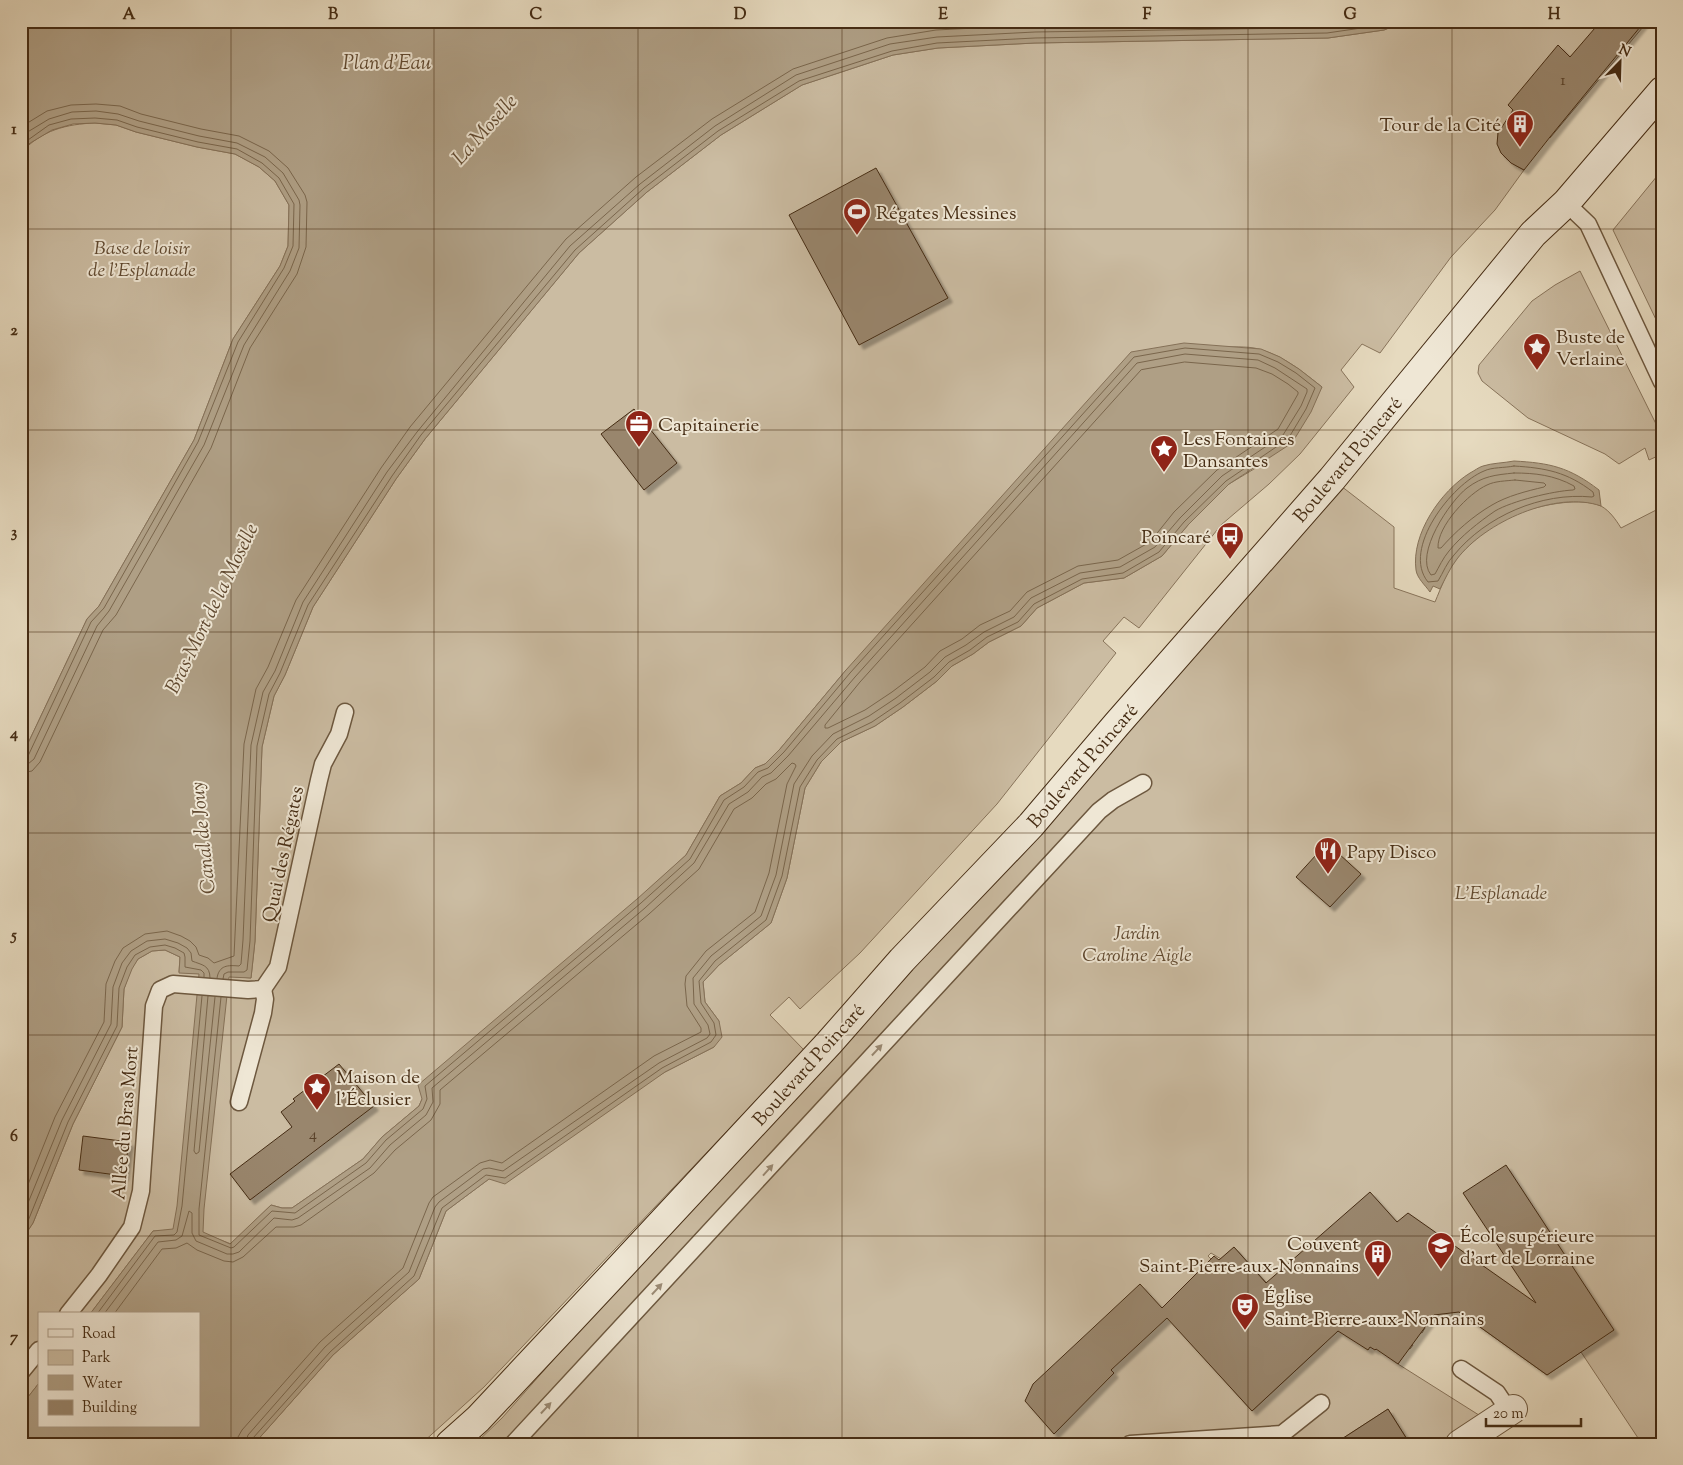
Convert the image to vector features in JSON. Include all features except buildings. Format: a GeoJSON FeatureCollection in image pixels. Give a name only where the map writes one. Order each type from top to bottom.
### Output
{"type":"FeatureCollection","features":[{"type":"Feature","properties":{"kind":"main road","name":"Boulevard Poincaré"},"geometry":{"type":"LineString","coordinates":[[450,1444],[478,1418],[823,1050],[902,960],[1031,825],[1328,483],[1533,234],[1566,203],[1662,91]]}},
{"type":"Feature","properties":{"kind":"main road"},"geometry":{"type":"LineString","coordinates":[[1460,1444],[1511,1410]]}},
{"type":"Feature","properties":{"kind":"main road","name":"Boulevard Poincaré"},"geometry":{"type":"LineString","coordinates":[[461,1444],[478,1418]]}},
{"type":"Feature","properties":{"kind":"lane"},"geometry":{"type":"LineString","coordinates":[[1566,203],[1588,224],[1662,382]]}},
{"type":"Feature","properties":{"kind":"lane","name":"Quai des Régates"},"geometry":{"type":"LineString","coordinates":[[256,990],[278,966],[319,780],[324,764],[339,734],[345,712]]}},
{"type":"Feature","properties":{"kind":"lane"},"geometry":{"type":"LineString","coordinates":[[514,1444],[1099,811],[1113,800],[1143,783]]}},
{"type":"Feature","properties":{"kind":"lane","name":"Allée du Bras Mort"},"geometry":{"type":"LineString","coordinates":[[70,1312],[99,1275],[132,1227],[141,1191],[154,1006],[160,990],[173,984],[256,990]]}},
{"type":"Feature","properties":{"kind":"lane"},"geometry":{"type":"LineString","coordinates":[[239,1102],[263,1013],[265,999],[256,990]]}},
{"type":"Feature","properties":{"kind":"lane"},"geometry":{"type":"LineString","coordinates":[[21,1372],[38,1351]]}},
{"type":"Feature","properties":{"kind":"lane"},"geometry":{"type":"LineString","coordinates":[[1461,1369],[1497,1394],[1511,1410]]}},
{"type":"Feature","properties":{"kind":"lane"},"geometry":{"type":"LineString","coordinates":[[1130,1444],[1282,1434],[1321,1403]]}},
{"type":"Feature","properties":{"kind":"green space"},"geometry":{"type":"Polygon","coordinates":[[[1406,21],[1648,21],[1550,138],[1537,126],[1498,133],[1501,152],[1508,160],[1524,170],[1495,210],[1451,257],[1380,353],[1362,344],[1341,370],[1354,387],[1300,454],[1269,484],[1221,525],[1139,628],[1124,617],[1103,641],[1116,653],[997,804],[860,953],[800,1009],[789,997],[770,1015],[804,1050],[484,1387],[421,1444],[254,1444],[333,1355],[419,1279],[446,1211],[489,1179],[665,1072],[714,1047],[719,1021],[705,1002],[703,982],[719,965],[771,923],[787,878],[805,788],[821,762],[841,742],[875,726],[903,707],[937,681],[952,666],[989,642],[1021,626],[1037,608],[1084,583],[1124,578],[1162,556],[1188,525],[1229,484],[1259,466],[1322,387],[1294,366],[1270,353],[1253,348],[1223,347],[846,670],[780,749],[765,764],[755,768],[741,783],[720,796],[686,855],[422,1099],[419,1106],[382,1137],[363,1159],[292,1208],[271,1205],[231,1244],[203,1233],[153,1231],[92,1312],[38,1312],[38,1384],[21,1406],[21,1241],[33,1223],[73,1124],[122,1027],[124,989],[131,969],[138,959],[152,951],[165,950],[180,957],[179,972],[251,978],[255,941],[262,747],[274,696],[285,675],[313,607],[396,479],[425,439],[579,253],[647,192],[721,135],[802,85],[893,55],[938,48],[1035,43],[1328,38],[1384,30],[1406,21]]]}},
{"type":"Feature","properties":{"kind":"green space","name":"Base de loisir de l'Esplanade"},"geometry":{"type":"Polygon","coordinates":[[[95,123],[116,125],[136,132],[197,147],[235,154],[259,167],[275,181],[289,205],[288,246],[280,266],[233,339],[194,440],[99,606],[87,619],[21,758],[21,153],[37,139],[55,130],[74,125],[95,123]]]}},
{"type":"Feature","properties":{"kind":"green space"},"geometry":{"type":"Polygon","coordinates":[[[1662,170],[1662,332],[1613,230],[1662,170]]]}},
{"type":"Feature","properties":{"kind":"green space"},"geometry":{"type":"Polygon","coordinates":[[[1580,271],[1662,436],[1662,454],[1649,460],[1645,448],[1619,464],[1605,454],[1528,418],[1482,381],[1478,373],[1479,365],[1532,301],[1580,271]]]}},
{"type":"Feature","properties":{"kind":"green space"},"geometry":{"type":"Polygon","coordinates":[[[1332,479],[1394,527],[1394,588],[1435,602],[1447,574],[1457,558],[1484,533],[1511,516],[1551,504],[1565,502],[1591,503],[1607,510],[1621,528],[1662,507],[1662,1444],[1642,1444],[1581,1352],[1547,1375],[1441,1299],[1423,1327],[1425,1328],[1422,1333],[1420,1332],[1411,1343],[1413,1345],[1410,1349],[1408,1348],[1398,1364],[1482,1417],[1441,1444],[1410,1444],[1388,1409],[1334,1444],[475,1444],[502,1418],[1332,479]],[[1234,1247],[1221,1259],[1211,1253],[1208,1256],[1212,1260],[1200,1274],[1197,1273],[1178,1292],[1168,1318],[1252,1411],[1323,1345],[1234,1247]]]}},
{"type":"Feature","properties":{"kind":"water"},"geometry":{"type":"Polygon","coordinates":[[[21,21],[1406,21],[1384,30],[1328,38],[1035,43],[938,48],[893,55],[802,85],[721,135],[647,192],[579,253],[425,439],[396,479],[313,607],[285,675],[274,696],[262,747],[255,941],[251,978],[229,977],[204,1209],[203,1232],[230,1244],[271,1205],[292,1208],[363,1159],[382,1137],[419,1106],[422,1099],[418,1085],[686,855],[720,796],[741,783],[755,768],[765,764],[780,749],[846,670],[1131,352],[1184,343],[1261,349],[1280,357],[1322,387],[1311,412],[1292,443],[1229,484],[1188,525],[1162,556],[1124,578],[1084,583],[1037,608],[1021,626],[989,642],[952,666],[937,681],[903,707],[875,726],[841,742],[821,762],[805,788],[787,878],[771,923],[719,965],[703,982],[705,1002],[719,1021],[722,1037],[714,1047],[665,1072],[505,1184],[489,1179],[446,1211],[419,1279],[333,1355],[254,1444],[21,1444],[21,1406],[38,1384],[38,1428],[200,1428],[200,1312],[92,1312],[153,1231],[173,1229],[177,1206],[199,974],[179,973],[180,957],[165,950],[152,951],[138,959],[132,969],[124,989],[122,1027],[73,1124],[33,1223],[21,1241],[21,758],[87,619],[99,606],[194,440],[233,339],[280,266],[288,246],[289,205],[275,181],[259,167],[235,154],[197,147],[136,132],[116,125],[95,123],[73,124],[52,130],[27,145],[21,153],[21,21]]]}},
{"type":"Feature","properties":{"kind":"water"},"geometry":{"type":"Polygon","coordinates":[[[1514,461],[1549,465],[1578,476],[1599,490],[1601,506],[1583,502],[1563,502],[1543,506],[1503,522],[1469,545],[1454,562],[1440,589],[1433,586],[1430,592],[1417,573],[1416,556],[1418,542],[1430,515],[1449,491],[1470,473],[1487,465],[1514,461]]]}},
{"type":"Feature","properties":{"kind":"place","name":"Tour de la Cité"},"geometry":{"type":"Point","coordinates":[1520,148]}},
{"type":"Feature","properties":{"kind":"place","name":"Régates Messines"},"geometry":{"type":"Point","coordinates":[857,236]}},
{"type":"Feature","properties":{"kind":"place","name":"Buste de Verlaine"},"geometry":{"type":"Point","coordinates":[1537,371]}},
{"type":"Feature","properties":{"kind":"place","name":"Capitainerie"},"geometry":{"type":"Point","coordinates":[639,448]}},
{"type":"Feature","properties":{"kind":"place","name":"Les Fontaines Dansantes"},"geometry":{"type":"Point","coordinates":[1164,473]}},
{"type":"Feature","properties":{"kind":"place","name":"Poincaré"},"geometry":{"type":"Point","coordinates":[1230,560]}},
{"type":"Feature","properties":{"kind":"place","name":"Papy Disco"},"geometry":{"type":"Point","coordinates":[1328,875]}},
{"type":"Feature","properties":{"kind":"place","name":"Maison de l'Éclusier"},"geometry":{"type":"Point","coordinates":[317,1111]}},
{"type":"Feature","properties":{"kind":"place","name":"École supérieure d'art de Lorraine"},"geometry":{"type":"Point","coordinates":[1441,1270]}},
{"type":"Feature","properties":{"kind":"place","name":"Couvent Saint-Pierre-aux-Nonnains"},"geometry":{"type":"Point","coordinates":[1378,1278]}},
{"type":"Feature","properties":{"kind":"place","name":"Église Saint-Pierre-aux-Nonnains"},"geometry":{"type":"Point","coordinates":[1245,1331]}},
{"type":"Feature","properties":{"kind":"water label","name":"Plan d'Eau"},"geometry":{"type":"Point","coordinates":[387,62]}},
{"type":"Feature","properties":{"kind":"water label","name":"La Moselle"},"geometry":{"type":"Point","coordinates":[484,129]}},
{"type":"Feature","properties":{"kind":"water label","name":"Bras-Mort de la Moselle"},"geometry":{"type":"Point","coordinates":[211,608]}},
{"type":"Feature","properties":{"kind":"water label","name":"Canal de Jouy"},"geometry":{"type":"Point","coordinates":[202,838]}},
{"type":"Feature","properties":{"kind":"park label","name":"L'Esplanade"},"geometry":{"type":"Point","coordinates":[1501,892]}},
{"type":"Feature","properties":{"kind":"park label","name":"Jardin Caroline Aigle"},"geometry":{"type":"Point","coordinates":[1137,943]}}]}
